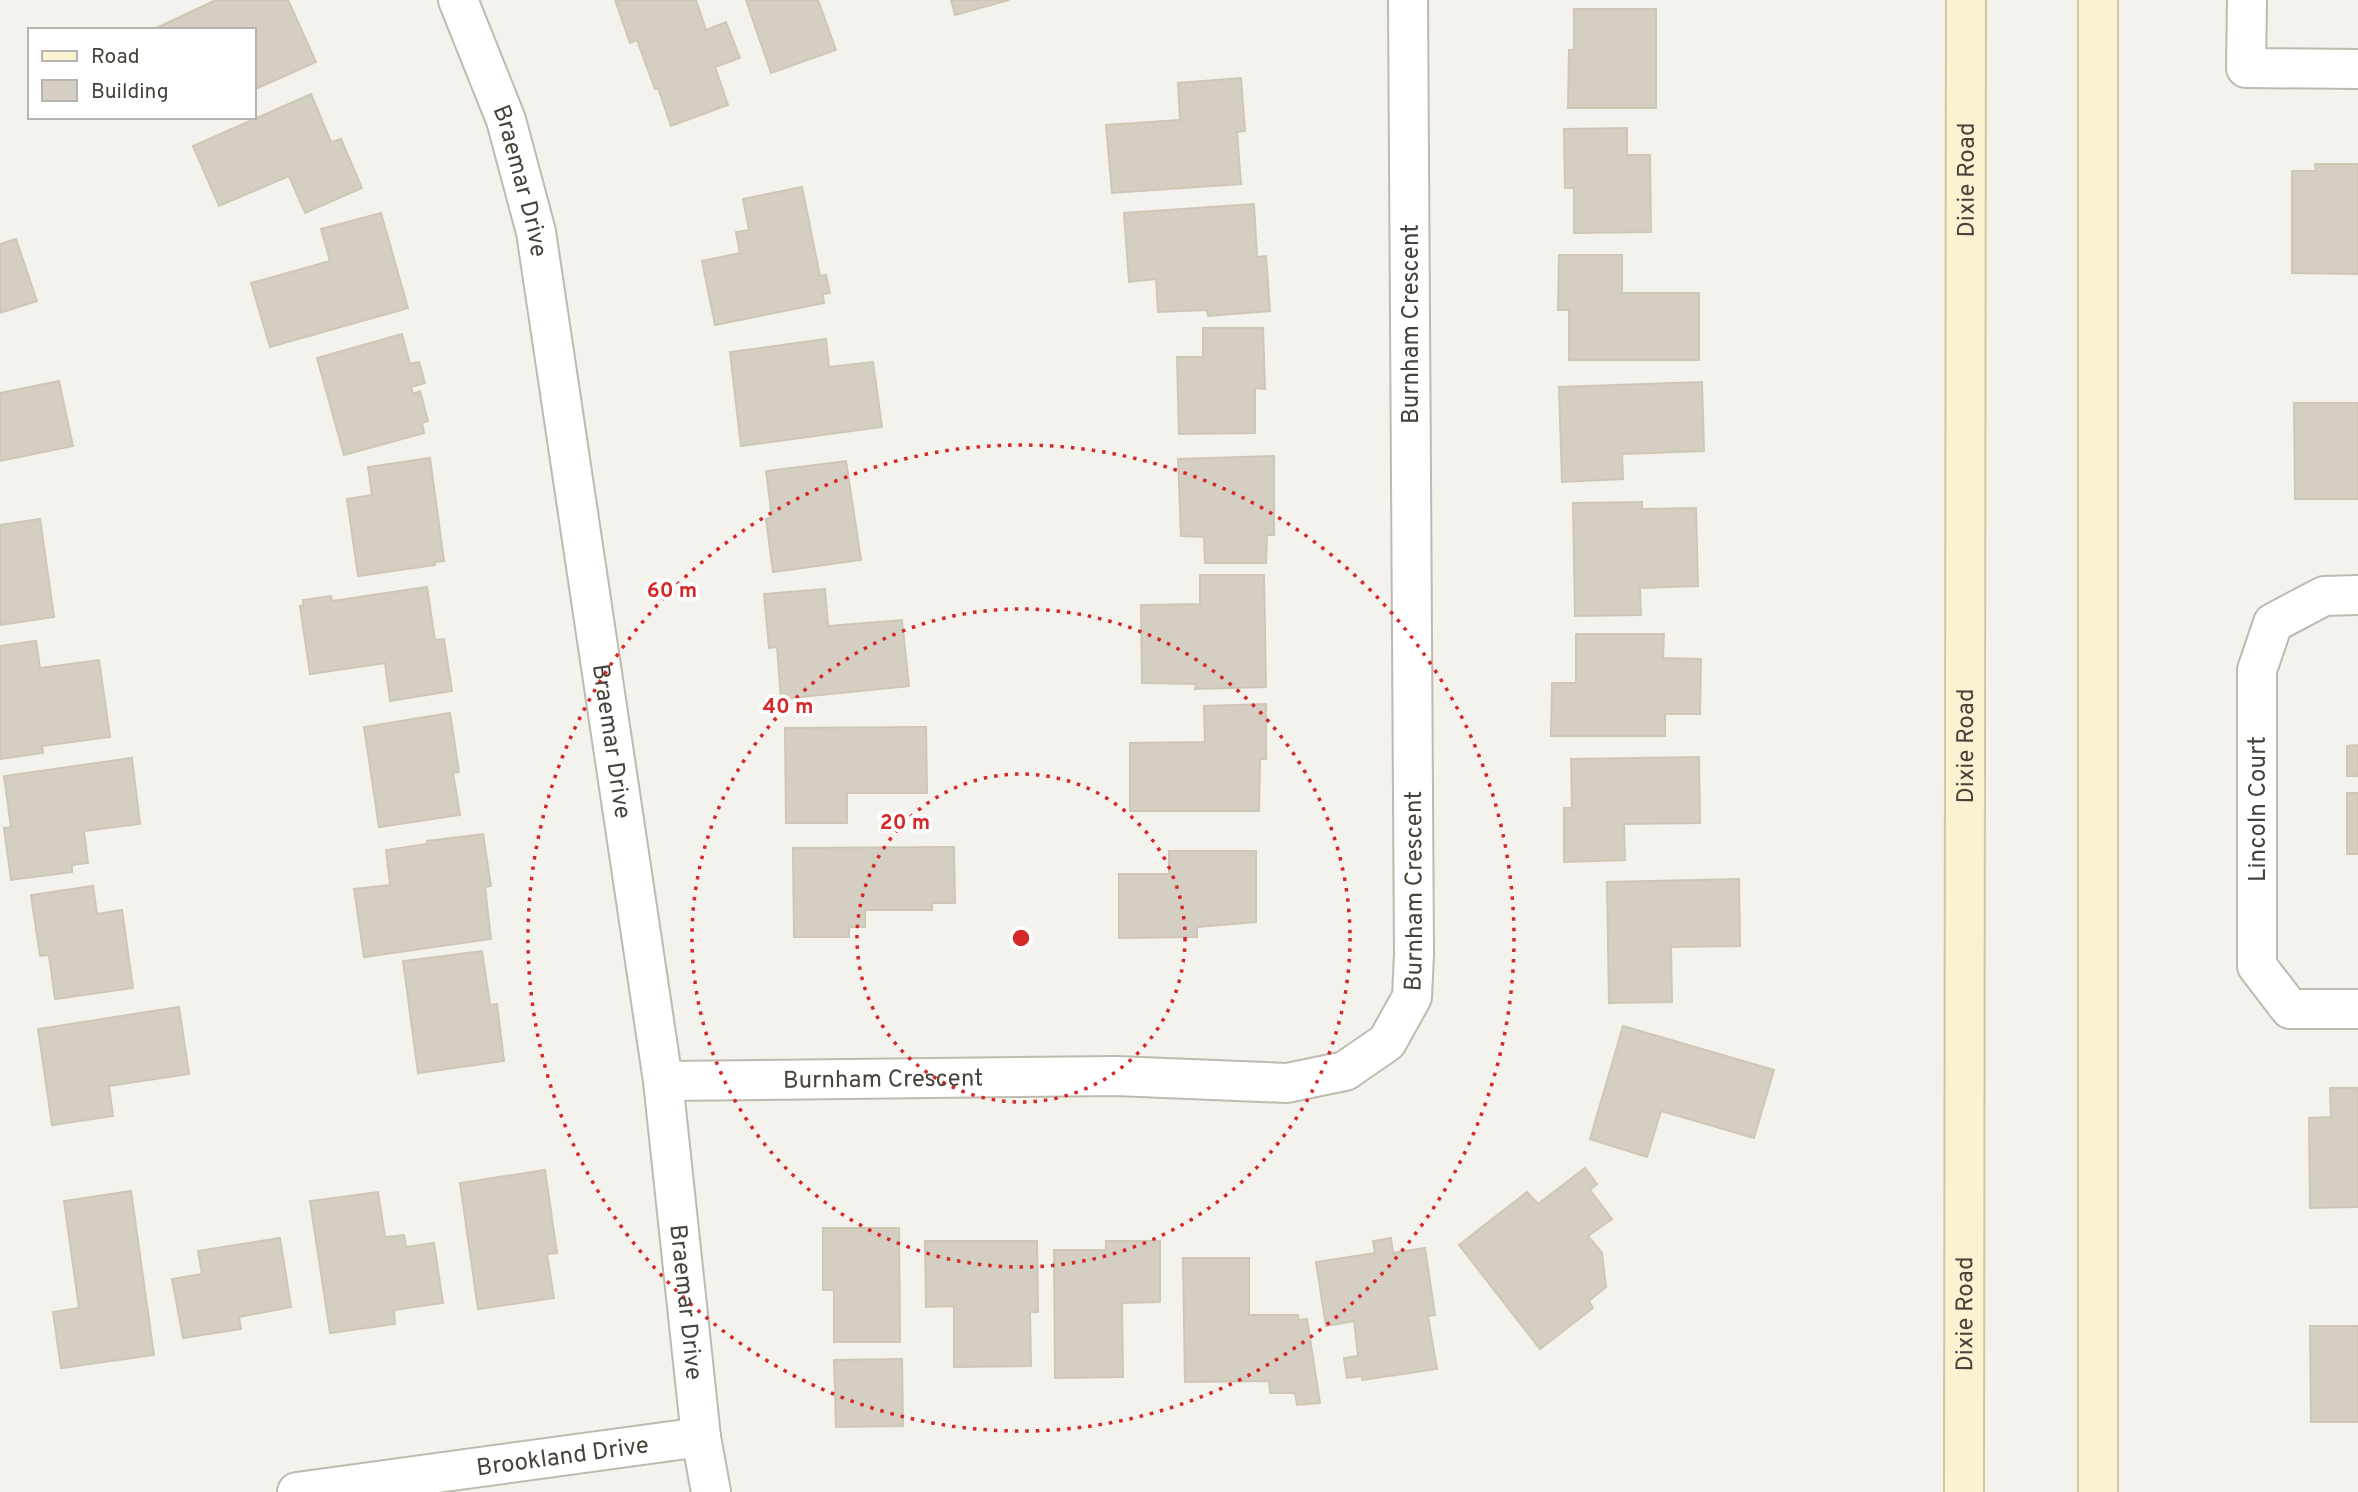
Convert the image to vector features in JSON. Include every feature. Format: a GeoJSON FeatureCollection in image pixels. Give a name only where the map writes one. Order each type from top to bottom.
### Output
{"type":"FeatureCollection","features":[{"type":"Feature","properties":{"kind":"main road","name":"Dixie Road"},"geometry":{"type":"LineString","coordinates":[[1964,1492],[1966,0]]}},
{"type":"Feature","properties":{"kind":"main road"},"geometry":{"type":"LineString","coordinates":[[2098,0],[2098,1492]]}},
{"type":"Feature","properties":{"kind":"street","name":"Braemar Drive"},"geometry":{"type":"LineString","coordinates":[[458,0],[506,120],[536,232],[663,1081],[702,1437],[711,1492]]}},
{"type":"Feature","properties":{"kind":"street","name":"Burnham Crescent"},"geometry":{"type":"LineString","coordinates":[[663,1081],[1116,1076],[1287,1083],[1345,1071],[1387,1042],[1412,997],[1414,954],[1408,0]]}},
{"type":"Feature","properties":{"kind":"street"},"geometry":{"type":"LineString","coordinates":[[2247,0],[2246,68],[2358,69]]}},
{"type":"Feature","properties":{"kind":"street","name":"Lincoln Court"},"geometry":{"type":"LineString","coordinates":[[2358,595],[2324,596],[2273,623],[2258,670],[2257,966],[2290,1009],[2358,1009]]}},
{"type":"Feature","properties":{"kind":"street","name":"Brookland Drive"},"geometry":{"type":"LineString","coordinates":[[297,1492],[702,1437]]}},
{"type":"Feature","properties":{"kind":"building"},"geometry":{"type":"Polygon","coordinates":[[[216,0],[288,0],[316,62],[258,88],[256,28],[156,28],[216,0]]]}},
{"type":"Feature","properties":{"kind":"building"},"geometry":{"type":"Polygon","coordinates":[[[615,0],[696,0],[706,30],[726,22],[740,58],[715,67],[728,105],[671,126],[637,40],[630,43],[615,0]]]}},
{"type":"Feature","properties":{"kind":"building"},"geometry":{"type":"Polygon","coordinates":[[[746,0],[818,0],[836,50],[771,73],[746,0]]]}},
{"type":"Feature","properties":{"kind":"building"},"geometry":{"type":"Polygon","coordinates":[[[951,0],[1009,0],[955,15],[951,0]]]}},
{"type":"Feature","properties":{"kind":"building"},"geometry":{"type":"Polygon","coordinates":[[[1574,9],[1656,9],[1656,108],[1568,108],[1569,50],[1574,50],[1574,9]]]}},
{"type":"Feature","properties":{"kind":"building"},"geometry":{"type":"Polygon","coordinates":[[[1241,78],[1245,131],[1237,132],[1241,184],[1112,193],[1106,125],[1180,120],[1178,83],[1241,78]]]}},
{"type":"Feature","properties":{"kind":"building"},"geometry":{"type":"Polygon","coordinates":[[[311,94],[331,142],[341,139],[362,188],[305,213],[289,176],[219,206],[193,146],[311,94]]]}},
{"type":"Feature","properties":{"kind":"building"},"geometry":{"type":"Polygon","coordinates":[[[1627,128],[1627,155],[1650,155],[1651,232],[1574,233],[1574,188],[1565,188],[1564,129],[1627,128]]]}},
{"type":"Feature","properties":{"kind":"building"},"geometry":{"type":"Polygon","coordinates":[[[2315,164],[2358,164],[2358,274],[2292,273],[2292,171],[2316,171],[2315,164]]]}},
{"type":"Feature","properties":{"kind":"building"},"geometry":{"type":"Polygon","coordinates":[[[802,187],[820,276],[826,275],[830,293],[823,294],[824,303],[715,325],[702,261],[740,253],[736,232],[749,230],[743,199],[802,187]]]}},
{"type":"Feature","properties":{"kind":"building"},"geometry":{"type":"Polygon","coordinates":[[[1254,204],[1257,257],[1266,256],[1270,311],[1208,316],[1207,310],[1158,312],[1156,279],[1129,282],[1124,213],[1254,204]]]}},
{"type":"Feature","properties":{"kind":"building"},"geometry":{"type":"Polygon","coordinates":[[[381,213],[408,308],[270,347],[251,283],[330,261],[321,229],[381,213]]]}},
{"type":"Feature","properties":{"kind":"building"},"geometry":{"type":"Polygon","coordinates":[[[16,239],[37,301],[0,313],[0,244],[16,239]]]}},
{"type":"Feature","properties":{"kind":"building"},"geometry":{"type":"Polygon","coordinates":[[[1559,255],[1622,255],[1622,293],[1699,293],[1699,360],[1569,360],[1569,310],[1558,310],[1559,255]]]}},
{"type":"Feature","properties":{"kind":"building"},"geometry":{"type":"Polygon","coordinates":[[[1203,328],[1263,328],[1265,389],[1255,388],[1255,433],[1179,434],[1177,357],[1203,357],[1203,328]]]}},
{"type":"Feature","properties":{"kind":"building"},"geometry":{"type":"Polygon","coordinates":[[[402,334],[410,364],[419,362],[425,383],[411,387],[413,394],[420,391],[428,421],[422,423],[424,433],[344,455],[317,358],[402,334]]]}},
{"type":"Feature","properties":{"kind":"building"},"geometry":{"type":"Polygon","coordinates":[[[826,339],[829,367],[873,362],[882,427],[741,446],[730,352],[826,339]]]}},
{"type":"Feature","properties":{"kind":"building"},"geometry":{"type":"Polygon","coordinates":[[[59,381],[73,446],[0,461],[0,393],[59,381]]]}},
{"type":"Feature","properties":{"kind":"building"},"geometry":{"type":"Polygon","coordinates":[[[1702,382],[1704,451],[1622,454],[1623,479],[1562,482],[1559,387],[1702,382]]]}},
{"type":"Feature","properties":{"kind":"building"},"geometry":{"type":"Polygon","coordinates":[[[2294,403],[2358,403],[2358,499],[2295,499],[2294,403]]]}},
{"type":"Feature","properties":{"kind":"building"},"geometry":{"type":"Polygon","coordinates":[[[1274,456],[1274,535],[1267,535],[1266,563],[1205,563],[1204,537],[1181,536],[1178,459],[1274,456]]]}},
{"type":"Feature","properties":{"kind":"building"},"geometry":{"type":"Polygon","coordinates":[[[430,458],[444,561],[435,562],[435,565],[358,576],[347,499],[372,495],[368,467],[430,458]]]}},
{"type":"Feature","properties":{"kind":"building"},"geometry":{"type":"Polygon","coordinates":[[[846,461],[861,560],[773,572],[766,519],[772,517],[766,471],[846,461]]]}},
{"type":"Feature","properties":{"kind":"building"},"geometry":{"type":"Polygon","coordinates":[[[1642,502],[1642,509],[1696,508],[1698,586],[1640,588],[1641,615],[1575,616],[1573,503],[1642,502]]]}},
{"type":"Feature","properties":{"kind":"building"},"geometry":{"type":"Polygon","coordinates":[[[40,519],[54,617],[0,625],[0,525],[40,519]]]}},
{"type":"Feature","properties":{"kind":"building"},"geometry":{"type":"Polygon","coordinates":[[[1200,575],[1264,575],[1266,687],[1195,689],[1196,684],[1142,683],[1141,605],[1200,604],[1200,575]]]}},
{"type":"Feature","properties":{"kind":"building"},"geometry":{"type":"Polygon","coordinates":[[[427,587],[435,640],[444,639],[452,691],[390,701],[385,663],[310,674],[300,606],[303,605],[303,600],[331,596],[332,601],[427,587]]]}},
{"type":"Feature","properties":{"kind":"building"},"geometry":{"type":"Polygon","coordinates":[[[825,589],[828,626],[902,620],[909,686],[781,699],[777,647],[769,648],[764,594],[825,589]]]}},
{"type":"Feature","properties":{"kind":"building"},"geometry":{"type":"Polygon","coordinates":[[[1576,634],[1664,634],[1663,658],[1701,659],[1700,714],[1665,714],[1665,736],[1551,736],[1552,683],[1576,683],[1576,634]]]}},
{"type":"Feature","properties":{"kind":"building"},"geometry":{"type":"Polygon","coordinates":[[[36,641],[40,668],[99,660],[110,737],[42,746],[43,753],[0,759],[0,646],[36,641]]]}},
{"type":"Feature","properties":{"kind":"building"},"geometry":{"type":"Polygon","coordinates":[[[1266,704],[1266,759],[1260,759],[1259,811],[1130,811],[1130,743],[1205,742],[1204,706],[1266,704]]]}},
{"type":"Feature","properties":{"kind":"building"},"geometry":{"type":"Polygon","coordinates":[[[450,713],[459,772],[453,773],[460,815],[379,827],[364,727],[450,713]]]}},
{"type":"Feature","properties":{"kind":"building"},"geometry":{"type":"Polygon","coordinates":[[[926,727],[927,793],[847,793],[847,823],[786,823],[785,728],[926,727]]]}},
{"type":"Feature","properties":{"kind":"building"},"geometry":{"type":"Polygon","coordinates":[[[2358,745],[2358,776],[2347,776],[2347,746],[2358,745]]]}},
{"type":"Feature","properties":{"kind":"building"},"geometry":{"type":"Polygon","coordinates":[[[1699,757],[1700,823],[1624,824],[1625,860],[1564,862],[1564,808],[1572,808],[1571,759],[1699,757]]]}},
{"type":"Feature","properties":{"kind":"building"},"geometry":{"type":"Polygon","coordinates":[[[132,758],[140,824],[84,831],[88,863],[72,865],[72,872],[11,880],[4,828],[11,827],[4,776],[132,758]]]}},
{"type":"Feature","properties":{"kind":"building"},"geometry":{"type":"Polygon","coordinates":[[[2347,793],[2358,793],[2358,854],[2347,854],[2347,793]]]}},
{"type":"Feature","properties":{"kind":"building"},"geometry":{"type":"Polygon","coordinates":[[[483,834],[491,886],[485,887],[491,939],[364,957],[354,889],[390,885],[386,850],[427,844],[427,841],[483,834]]]}},
{"type":"Feature","properties":{"kind":"building"},"geometry":{"type":"Polygon","coordinates":[[[954,847],[955,903],[932,903],[932,910],[865,910],[865,927],[849,927],[849,937],[794,937],[793,848],[954,847]]]}},
{"type":"Feature","properties":{"kind":"building"},"geometry":{"type":"Polygon","coordinates":[[[1169,851],[1256,851],[1256,922],[1197,927],[1197,937],[1119,938],[1119,874],[1169,874],[1169,851]]]}},
{"type":"Feature","properties":{"kind":"building"},"geometry":{"type":"Polygon","coordinates":[[[1739,879],[1740,946],[1671,947],[1672,1002],[1609,1003],[1607,882],[1739,879]]]}},
{"type":"Feature","properties":{"kind":"building"},"geometry":{"type":"Polygon","coordinates":[[[93,886],[97,914],[122,910],[133,988],[55,999],[49,955],[40,956],[31,895],[93,886]]]}},
{"type":"Feature","properties":{"kind":"building"},"geometry":{"type":"Polygon","coordinates":[[[482,951],[490,1005],[497,1004],[504,1061],[418,1073],[403,961],[482,951]]]}},
{"type":"Feature","properties":{"kind":"building"},"geometry":{"type":"Polygon","coordinates":[[[179,1007],[189,1074],[109,1086],[113,1116],[52,1125],[38,1029],[179,1007]]]}},
{"type":"Feature","properties":{"kind":"building"},"geometry":{"type":"Polygon","coordinates":[[[1623,1026],[1774,1070],[1754,1138],[1661,1111],[1647,1157],[1590,1139],[1623,1026]]]}},
{"type":"Feature","properties":{"kind":"building"},"geometry":{"type":"Polygon","coordinates":[[[2330,1088],[2358,1088],[2358,1207],[2310,1208],[2309,1118],[2331,1117],[2330,1088]]]}},
{"type":"Feature","properties":{"kind":"building"},"geometry":{"type":"Polygon","coordinates":[[[1585,1168],[1597,1184],[1590,1190],[1612,1219],[1588,1236],[1602,1253],[1606,1287],[1589,1301],[1593,1308],[1540,1349],[1459,1245],[1527,1192],[1538,1204],[1585,1168]]]}},
{"type":"Feature","properties":{"kind":"building"},"geometry":{"type":"Polygon","coordinates":[[[545,1170],[557,1253],[547,1254],[554,1298],[478,1309],[460,1183],[545,1170]]]}},
{"type":"Feature","properties":{"kind":"building"},"geometry":{"type":"Polygon","coordinates":[[[131,1191],[154,1355],[61,1368],[53,1312],[79,1308],[64,1201],[131,1191]]]}},
{"type":"Feature","properties":{"kind":"building"},"geometry":{"type":"Polygon","coordinates":[[[378,1192],[385,1237],[404,1235],[406,1247],[434,1243],[443,1303],[394,1310],[395,1324],[330,1333],[310,1201],[378,1192]]]}},
{"type":"Feature","properties":{"kind":"building"},"geometry":{"type":"Polygon","coordinates":[[[823,1228],[899,1228],[900,1342],[834,1342],[834,1290],[823,1290],[823,1228]]]}},
{"type":"Feature","properties":{"kind":"building"},"geometry":{"type":"Polygon","coordinates":[[[280,1238],[291,1307],[239,1317],[241,1329],[183,1338],[172,1279],[202,1274],[198,1251],[280,1238]]]}},
{"type":"Feature","properties":{"kind":"building"},"geometry":{"type":"Polygon","coordinates":[[[1391,1238],[1393,1253],[1425,1248],[1435,1315],[1428,1316],[1437,1369],[1362,1380],[1362,1376],[1347,1378],[1344,1358],[1358,1356],[1354,1321],[1326,1326],[1316,1262],[1375,1253],[1373,1241],[1391,1238]]]}},
{"type":"Feature","properties":{"kind":"building"},"geometry":{"type":"Polygon","coordinates":[[[925,1241],[1037,1241],[1038,1312],[1030,1312],[1031,1366],[954,1367],[954,1306],[926,1307],[925,1241]]]}},
{"type":"Feature","properties":{"kind":"building"},"geometry":{"type":"Polygon","coordinates":[[[1106,1241],[1160,1241],[1160,1302],[1122,1303],[1123,1377],[1055,1378],[1054,1250],[1106,1250],[1106,1241]]]}},
{"type":"Feature","properties":{"kind":"building"},"geometry":{"type":"Polygon","coordinates":[[[1183,1258],[1249,1258],[1249,1315],[1298,1315],[1299,1320],[1307,1319],[1320,1403],[1297,1405],[1295,1393],[1270,1393],[1269,1381],[1185,1382],[1183,1258]]]}},
{"type":"Feature","properties":{"kind":"building"},"geometry":{"type":"Polygon","coordinates":[[[2310,1326],[2358,1326],[2358,1422],[2311,1422],[2310,1326]]]}},
{"type":"Feature","properties":{"kind":"building"},"geometry":{"type":"Polygon","coordinates":[[[902,1359],[903,1426],[836,1427],[834,1360],[902,1359]]]}}]}
